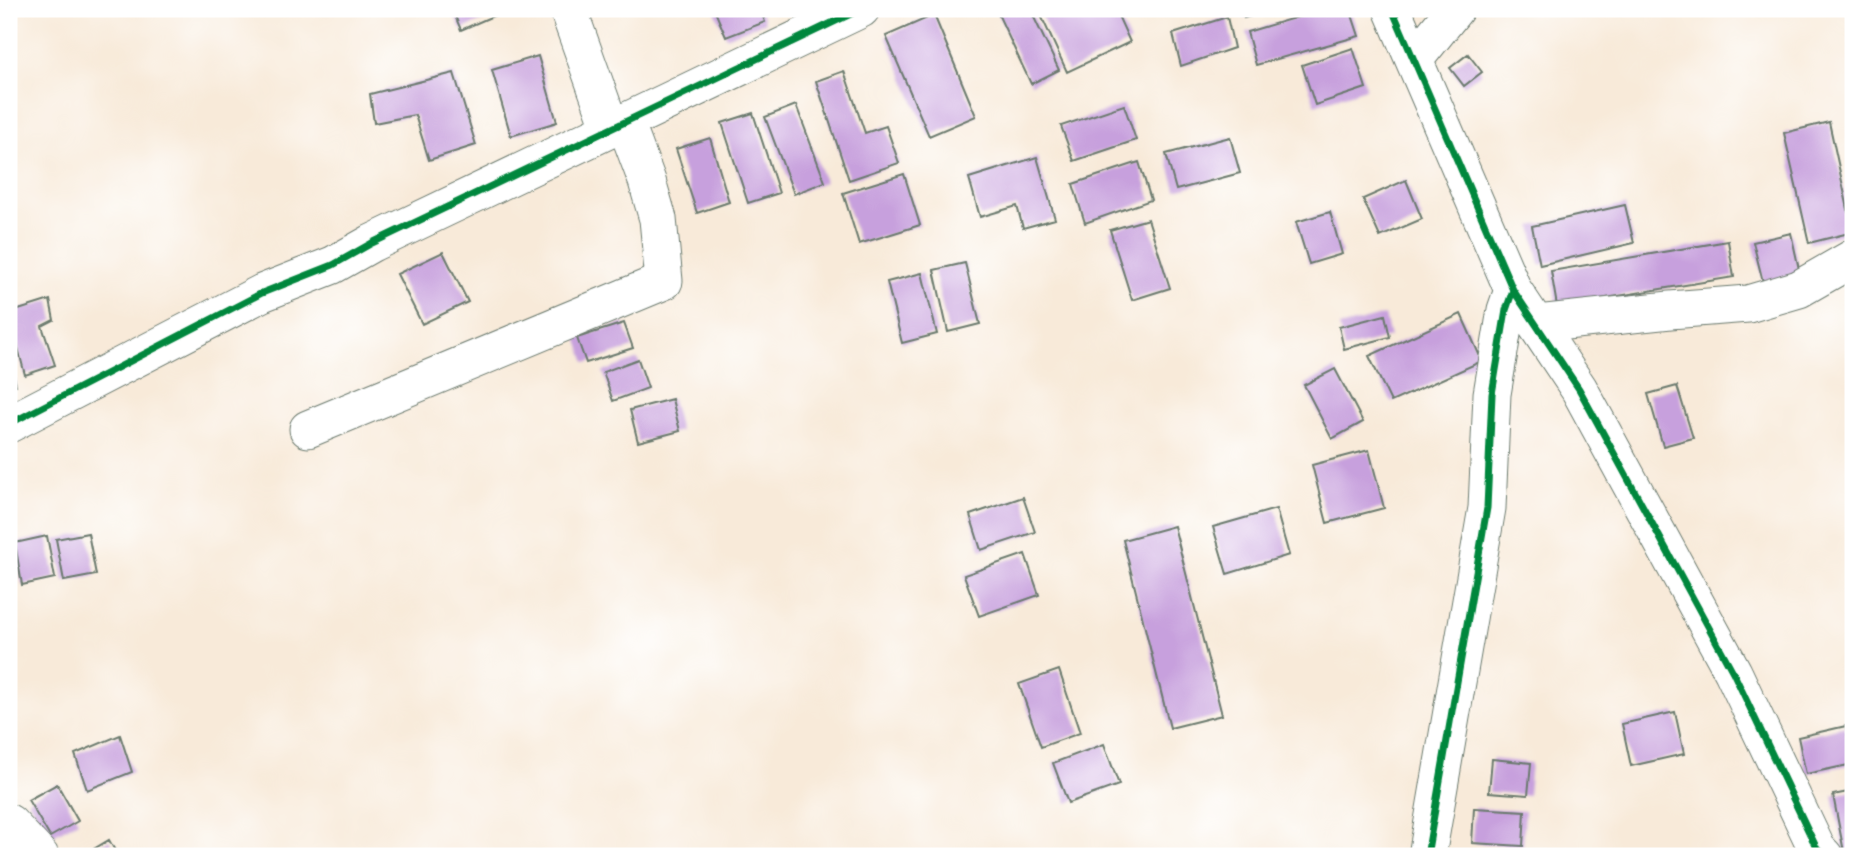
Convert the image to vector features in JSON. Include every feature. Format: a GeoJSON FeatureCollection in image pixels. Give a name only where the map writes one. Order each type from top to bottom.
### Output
{"type":"FeatureCollection","features":[{"type":"Feature","properties":{"kind":"street"},"geometry":{"type":"LineString","coordinates":[[308,429],[664,281],[657,219],[647,181],[618,125],[568,9]]}},
{"type":"Feature","properties":{"kind":"street"},"geometry":{"type":"LineString","coordinates":[[9,424],[262,293],[333,265],[372,243],[861,9]]}},
{"type":"Feature","properties":{"kind":"street"},"geometry":{"type":"LineString","coordinates":[[1392,9],[1513,290],[1579,389],[1733,672],[1817,849],[1824,856]]}},
{"type":"Feature","properties":{"kind":"street"},"geometry":{"type":"LineString","coordinates":[[1414,60],[1455,9]]}},
{"type":"Feature","properties":{"kind":"street"},"geometry":{"type":"LineString","coordinates":[[1537,324],[1748,304],[1799,289],[1853,258]]}},
{"type":"Feature","properties":{"kind":"street"},"geometry":{"type":"LineString","coordinates":[[1427,856],[1488,508],[1492,394],[1506,310],[1513,290]]}},
{"type":"Feature","properties":{"kind":"street"},"geometry":{"type":"LineString","coordinates":[[9,823],[40,856]]}},
{"type":"Feature","properties":{"kind":"building"},"geometry":{"type":"Polygon","coordinates":[[[452,9],[509,9],[461,30],[452,9]]]}},
{"type":"Feature","properties":{"kind":"building"},"geometry":{"type":"Polygon","coordinates":[[[714,9],[760,9],[765,22],[726,37],[714,9]]]}},
{"type":"Feature","properties":{"kind":"building"},"geometry":{"type":"Polygon","coordinates":[[[1009,9],[1030,9],[1059,70],[1031,84],[998,14],[1009,9]]]}},
{"type":"Feature","properties":{"kind":"building"},"geometry":{"type":"Polygon","coordinates":[[[1038,9],[1095,9],[1097,13],[1115,9],[1130,42],[1067,72],[1038,9]]]}},
{"type":"Feature","properties":{"kind":"building"},"geometry":{"type":"Polygon","coordinates":[[[1241,9],[1275,9],[1244,18],[1241,9]]]}},
{"type":"Feature","properties":{"kind":"building"},"geometry":{"type":"Polygon","coordinates":[[[1325,9],[1350,9],[1359,36],[1256,65],[1247,32],[1325,9]]]}},
{"type":"Feature","properties":{"kind":"building"},"geometry":{"type":"Polygon","coordinates":[[[934,15],[976,116],[929,136],[886,36],[934,15]]]}},
{"type":"Feature","properties":{"kind":"building"},"geometry":{"type":"Polygon","coordinates":[[[1227,17],[1234,48],[1181,66],[1173,34],[1227,17]]]}},
{"type":"Feature","properties":{"kind":"building"},"geometry":{"type":"Polygon","coordinates":[[[1353,48],[1366,88],[1315,105],[1302,65],[1353,48]]]}},
{"type":"Feature","properties":{"kind":"building"},"geometry":{"type":"Polygon","coordinates":[[[1468,54],[1482,72],[1464,86],[1450,68],[1468,54]]]}},
{"type":"Feature","properties":{"kind":"building"},"geometry":{"type":"Polygon","coordinates":[[[538,56],[557,122],[511,136],[492,70],[538,56]]]}},
{"type":"Feature","properties":{"kind":"building"},"geometry":{"type":"Polygon","coordinates":[[[844,71],[865,133],[886,126],[899,163],[849,180],[816,81],[844,71]]]}},
{"type":"Feature","properties":{"kind":"building"},"geometry":{"type":"Polygon","coordinates":[[[454,73],[476,145],[429,160],[415,115],[374,123],[370,94],[454,73]]]}},
{"type":"Feature","properties":{"kind":"building"},"geometry":{"type":"Polygon","coordinates":[[[796,105],[825,182],[794,194],[765,117],[796,105]]]}},
{"type":"Feature","properties":{"kind":"building"},"geometry":{"type":"Polygon","coordinates":[[[1124,105],[1136,140],[1074,161],[1061,126],[1124,105]]]}},
{"type":"Feature","properties":{"kind":"building"},"geometry":{"type":"Polygon","coordinates":[[[753,113],[779,193],[748,203],[722,123],[753,113]]]}},
{"type":"Feature","properties":{"kind":"building"},"geometry":{"type":"Polygon","coordinates":[[[1829,122],[1853,232],[1809,243],[1784,133],[1829,122]]]}},
{"type":"Feature","properties":{"kind":"building"},"geometry":{"type":"Polygon","coordinates":[[[1230,137],[1240,173],[1176,190],[1166,154],[1230,137]]]}},
{"type":"Feature","properties":{"kind":"building"},"geometry":{"type":"Polygon","coordinates":[[[710,138],[729,202],[697,213],[676,149],[710,138]]]}},
{"type":"Feature","properties":{"kind":"building"},"geometry":{"type":"Polygon","coordinates":[[[1037,157],[1055,219],[1023,228],[1017,206],[980,217],[969,178],[1037,157]]]}},
{"type":"Feature","properties":{"kind":"building"},"geometry":{"type":"Polygon","coordinates":[[[1139,162],[1151,200],[1085,223],[1073,184],[1139,162]]]}},
{"type":"Feature","properties":{"kind":"building"},"geometry":{"type":"Polygon","coordinates":[[[904,174],[920,225],[859,244],[843,193],[904,174]]]}},
{"type":"Feature","properties":{"kind":"building"},"geometry":{"type":"Polygon","coordinates":[[[1406,180],[1422,219],[1380,237],[1363,199],[1406,180]]]}},
{"type":"Feature","properties":{"kind":"building"},"geometry":{"type":"Polygon","coordinates":[[[1625,205],[1634,243],[1540,265],[1532,226],[1625,205]]]}},
{"type":"Feature","properties":{"kind":"building"},"geometry":{"type":"Polygon","coordinates":[[[1330,212],[1342,254],[1309,264],[1296,222],[1330,212]]]}},
{"type":"Feature","properties":{"kind":"building"},"geometry":{"type":"Polygon","coordinates":[[[1148,219],[1170,288],[1132,300],[1110,230],[1148,219]]]}},
{"type":"Feature","properties":{"kind":"building"},"geometry":{"type":"Polygon","coordinates":[[[1791,233],[1800,274],[1763,282],[1753,242],[1791,233]]]}},
{"type":"Feature","properties":{"kind":"building"},"geometry":{"type":"Polygon","coordinates":[[[1728,241],[1734,277],[1557,306],[1551,271],[1728,241]]]}},
{"type":"Feature","properties":{"kind":"building"},"geometry":{"type":"Polygon","coordinates":[[[443,252],[468,302],[422,324],[397,274],[443,252]]]}},
{"type":"Feature","properties":{"kind":"building"},"geometry":{"type":"Polygon","coordinates":[[[965,263],[980,324],[948,332],[934,270],[965,263]]]}},
{"type":"Feature","properties":{"kind":"building"},"geometry":{"type":"Polygon","coordinates":[[[922,273],[937,334],[902,343],[887,282],[922,273]]]}},
{"type":"Feature","properties":{"kind":"building"},"geometry":{"type":"Polygon","coordinates":[[[50,300],[54,320],[42,326],[55,365],[25,375],[9,313],[50,300]]]}},
{"type":"Feature","properties":{"kind":"building"},"geometry":{"type":"Polygon","coordinates":[[[1461,314],[1482,361],[1391,402],[1369,356],[1461,314]]]}},
{"type":"Feature","properties":{"kind":"building"},"geometry":{"type":"Polygon","coordinates":[[[1385,315],[1390,337],[1344,349],[1339,327],[1385,315]]]}},
{"type":"Feature","properties":{"kind":"building"},"geometry":{"type":"Polygon","coordinates":[[[624,323],[633,348],[586,363],[577,338],[624,323]]]}},
{"type":"Feature","properties":{"kind":"building"},"geometry":{"type":"Polygon","coordinates":[[[9,359],[16,385],[9,387],[9,359]]]}},
{"type":"Feature","properties":{"kind":"building"},"geometry":{"type":"Polygon","coordinates":[[[638,359],[648,388],[613,401],[603,372],[638,359]]]}},
{"type":"Feature","properties":{"kind":"building"},"geometry":{"type":"Polygon","coordinates":[[[1335,369],[1363,422],[1332,439],[1304,385],[1335,369]]]}},
{"type":"Feature","properties":{"kind":"building"},"geometry":{"type":"Polygon","coordinates":[[[1677,386],[1693,438],[1663,446],[1648,394],[1677,386]]]}},
{"type":"Feature","properties":{"kind":"building"},"geometry":{"type":"Polygon","coordinates":[[[672,399],[680,431],[638,442],[630,410],[672,399]]]}},
{"type":"Feature","properties":{"kind":"building"},"geometry":{"type":"Polygon","coordinates":[[[1369,450],[1384,508],[1327,523],[1312,465],[1369,450]]]}},
{"type":"Feature","properties":{"kind":"building"},"geometry":{"type":"Polygon","coordinates":[[[1023,497],[1035,532],[981,550],[970,515],[1023,497]]]}},
{"type":"Feature","properties":{"kind":"building"},"geometry":{"type":"Polygon","coordinates":[[[1276,509],[1289,555],[1227,574],[1213,527],[1276,509]]]}},
{"type":"Feature","properties":{"kind":"building"},"geometry":{"type":"Polygon","coordinates":[[[1174,526],[1222,715],[1170,728],[1123,540],[1174,526]]]}},
{"type":"Feature","properties":{"kind":"building"},"geometry":{"type":"Polygon","coordinates":[[[88,533],[96,575],[64,581],[56,539],[88,533]]]}},
{"type":"Feature","properties":{"kind":"building"},"geometry":{"type":"Polygon","coordinates":[[[47,536],[55,578],[22,585],[15,543],[47,536]]]}},
{"type":"Feature","properties":{"kind":"building"},"geometry":{"type":"Polygon","coordinates":[[[1025,554],[1039,595],[979,616],[964,575],[1025,554]]]}},
{"type":"Feature","properties":{"kind":"building"},"geometry":{"type":"Polygon","coordinates":[[[1059,670],[1080,733],[1041,747],[1019,684],[1059,670]]]}},
{"type":"Feature","properties":{"kind":"building"},"geometry":{"type":"Polygon","coordinates":[[[1675,712],[1684,754],[1631,766],[1622,724],[1675,712]]]}},
{"type":"Feature","properties":{"kind":"building"},"geometry":{"type":"Polygon","coordinates":[[[1846,726],[1853,764],[1806,774],[1798,737],[1846,726]]]}},
{"type":"Feature","properties":{"kind":"building"},"geometry":{"type":"Polygon","coordinates":[[[120,735],[132,772],[87,790],[75,754],[120,735]]]}},
{"type":"Feature","properties":{"kind":"building"},"geometry":{"type":"Polygon","coordinates":[[[1104,744],[1119,785],[1068,803],[1053,763],[1104,744]]]}},
{"type":"Feature","properties":{"kind":"building"},"geometry":{"type":"Polygon","coordinates":[[[1492,759],[1531,763],[1528,795],[1489,792],[1492,759]]]}},
{"type":"Feature","properties":{"kind":"building"},"geometry":{"type":"Polygon","coordinates":[[[57,784],[78,821],[50,837],[28,800],[57,784]]]}},
{"type":"Feature","properties":{"kind":"building"},"geometry":{"type":"Polygon","coordinates":[[[1853,791],[1853,850],[1844,852],[1833,795],[1853,791]]]}},
{"type":"Feature","properties":{"kind":"building"},"geometry":{"type":"Polygon","coordinates":[[[1474,808],[1525,811],[1523,846],[1472,843],[1474,808]]]}},
{"type":"Feature","properties":{"kind":"building"},"geometry":{"type":"Polygon","coordinates":[[[109,840],[118,856],[82,856],[109,840]]]}},
{"type":"Feature","properties":{"kind":"cycle path"},"geometry":{"type":"LineString","coordinates":[[9,424],[262,293],[333,265],[372,243],[861,9]]}},
{"type":"Feature","properties":{"kind":"cycle path"},"geometry":{"type":"LineString","coordinates":[[1392,9],[1513,290],[1579,389],[1733,672],[1817,849],[1824,856]]}},
{"type":"Feature","properties":{"kind":"cycle path"},"geometry":{"type":"LineString","coordinates":[[1427,856],[1487,508],[1492,394],[1506,310],[1513,290]]}}]}
